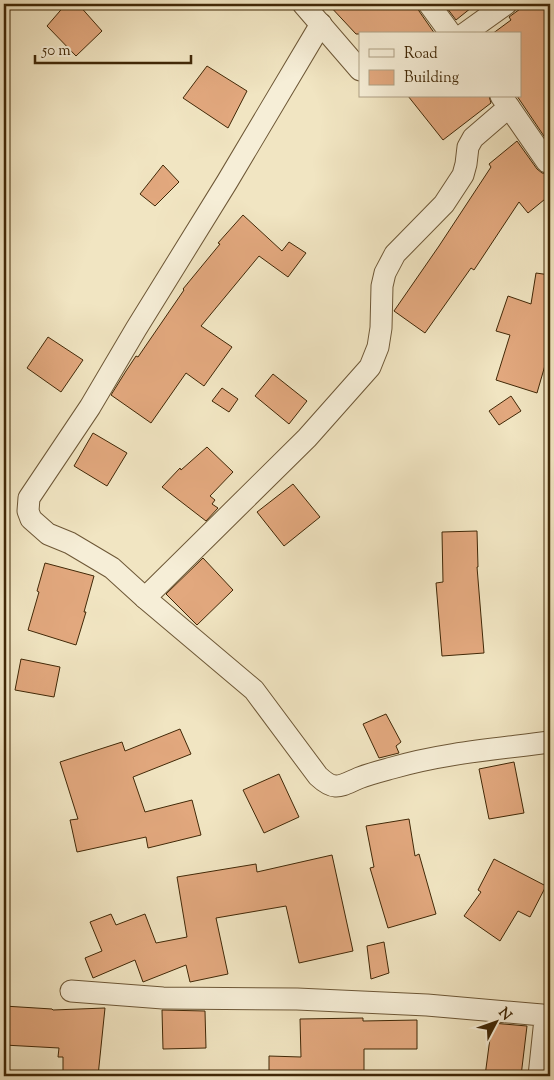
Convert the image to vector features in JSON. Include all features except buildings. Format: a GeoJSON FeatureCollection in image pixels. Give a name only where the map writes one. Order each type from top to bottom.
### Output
{"type":"FeatureCollection","features":[{"type":"Feature","properties":{"kind":"street"},"geometry":{"type":"LineString","coordinates":[[303,4],[359,69]]}},
{"type":"Feature","properties":{"kind":"street"},"geometry":{"type":"LineString","coordinates":[[429,4],[450,32]]}},
{"type":"Feature","properties":{"kind":"street"},"geometry":{"type":"LineString","coordinates":[[467,32],[506,4]]}},
{"type":"Feature","properties":{"kind":"street"},"geometry":{"type":"LineString","coordinates":[[321,24],[90,407],[29,498],[28,511],[31,519],[48,534],[70,542],[112,568],[254,690],[318,776],[331,786],[338,787],[365,776],[415,761],[550,742]]}},
{"type":"Feature","properties":{"kind":"street"},"geometry":{"type":"LineString","coordinates":[[145,598],[294,452],[370,367],[378,347],[381,328],[382,286],[385,273],[395,254],[444,204],[463,175],[468,147],[473,138],[505,102],[547,162]]}},
{"type":"Feature","properties":{"kind":"street"},"geometry":{"type":"LineString","coordinates":[[71,991],[163,998],[297,999],[427,1005],[542,1015],[545,1017],[540,1076]]}},
{"type":"Feature","properties":{"kind":"path"},"geometry":{"type":"LineString","coordinates":[[545,1017],[550,930]]}}]}
